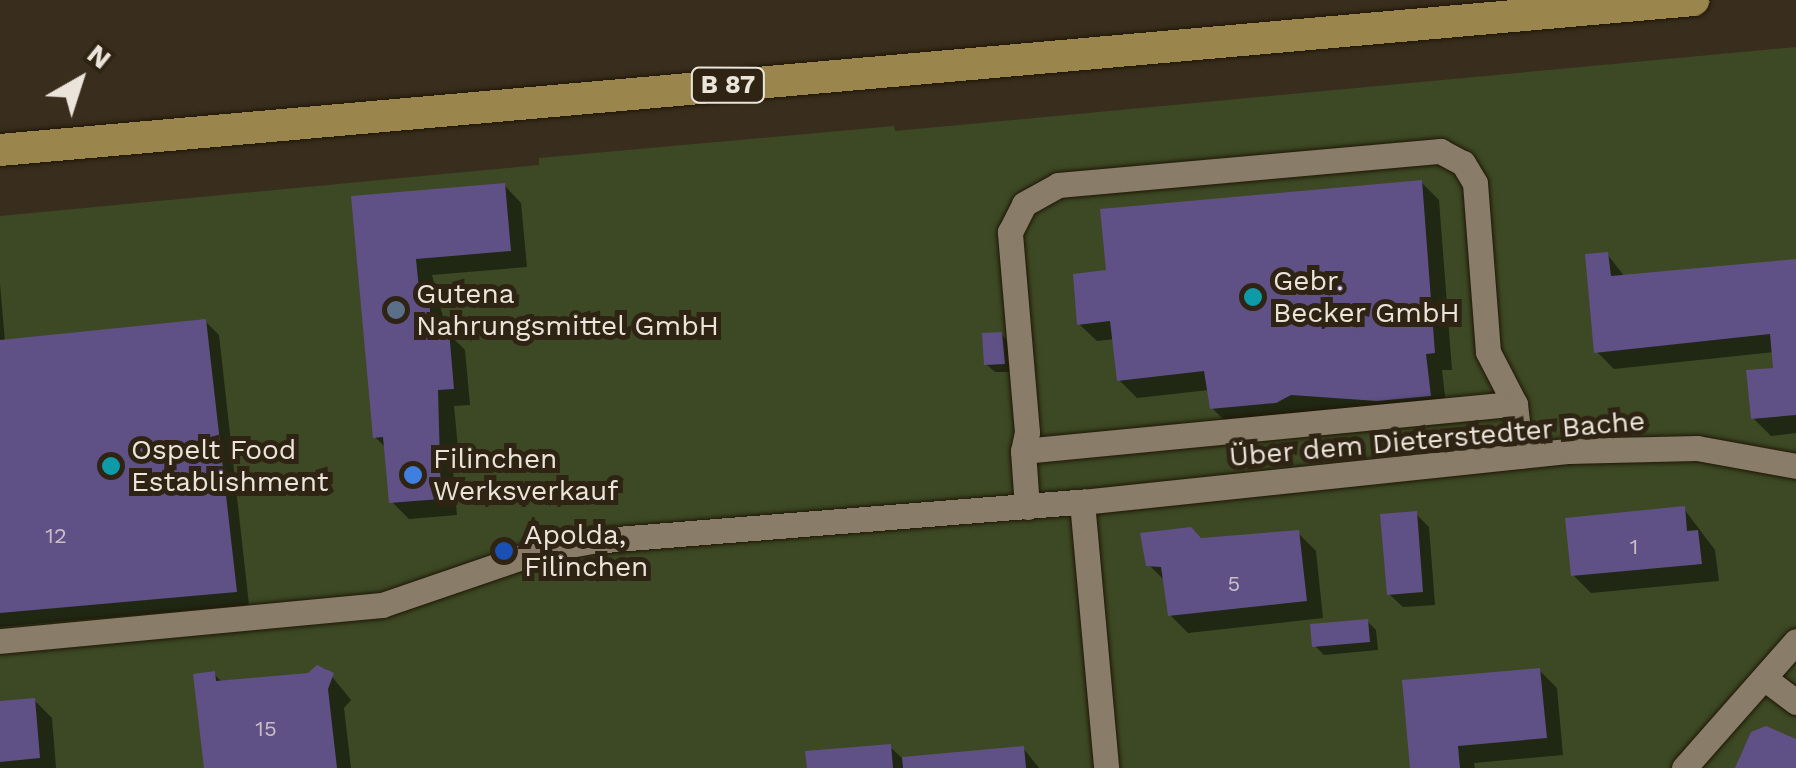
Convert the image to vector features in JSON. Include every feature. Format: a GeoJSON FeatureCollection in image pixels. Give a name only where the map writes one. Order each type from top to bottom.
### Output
{"type":"FeatureCollection","features":[{"type":"Feature","properties":{"kind":"main road","name":"B 87"},"geometry":{"type":"LineString","coordinates":[[0,150],[1693,0]]}},
{"type":"Feature","properties":{"kind":"street"},"geometry":{"type":"LineString","coordinates":[[1028,506],[1023,451],[1028,432],[1010,232],[1024,204],[1058,185],[1440,151],[1463,163],[1475,183],[1488,352],[1515,404],[1521,456]]}},
{"type":"Feature","properties":{"kind":"street"},"geometry":{"type":"LineString","coordinates":[[1023,451],[1515,404]]}},
{"type":"Feature","properties":{"kind":"street","name":"Über dem Dieterstedter Bache"},"geometry":{"type":"LineString","coordinates":[[0,641],[382,605],[513,571],[592,541],[1082,502],[1521,456],[1697,448],[1796,466]]}},
{"type":"Feature","properties":{"kind":"street"},"geometry":{"type":"LineString","coordinates":[[1082,502],[1099,765]]}},
{"type":"Feature","properties":{"kind":"street"},"geometry":{"type":"LineString","coordinates":[[1684,768],[1796,642]]}},
{"type":"Feature","properties":{"kind":"street"},"geometry":{"type":"LineString","coordinates":[[1764,678],[1796,702]]}},
{"type":"Feature","properties":{"kind":"green space"},"geometry":{"type":"Polygon","coordinates":[[[1796,47],[1796,768],[0,768],[0,216],[539,165],[539,158],[894,126],[895,131],[1796,47]]]}},
{"type":"Feature","properties":{"kind":"building","name":"Gebr. Becker GmbH"},"geometry":{"type":"Polygon","coordinates":[[[1422,180],[1435,353],[1426,354],[1431,396],[1377,401],[1291,395],[1276,403],[1210,409],[1204,371],[1117,381],[1110,321],[1077,325],[1073,274],[1106,270],[1100,209],[1422,180]]]}},
{"type":"Feature","properties":{"kind":"building","name":"Gutena Nahrungsmittel GmbH"},"geometry":{"type":"Polygon","coordinates":[[[505,183],[511,251],[416,259],[419,289],[428,288],[432,332],[449,330],[454,389],[438,390],[441,499],[389,503],[383,437],[373,438],[351,196],[505,183]]]}},
{"type":"Feature","properties":{"kind":"building"},"geometry":{"type":"Polygon","coordinates":[[[1608,252],[1611,276],[1796,259],[1796,415],[1751,419],[1746,370],[1773,368],[1770,334],[1594,353],[1585,254],[1608,252]]]}},
{"type":"Feature","properties":{"kind":"building","name":"Ospelt Food Establishment"},"geometry":{"type":"Polygon","coordinates":[[[206,319],[237,592],[0,613],[0,340],[206,319]]]}},
{"type":"Feature","properties":{"kind":"building"},"geometry":{"type":"Polygon","coordinates":[[[1002,332],[1005,364],[984,365],[982,333],[1002,332]]]}},
{"type":"Feature","properties":{"kind":"building"},"geometry":{"type":"Polygon","coordinates":[[[1685,506],[1687,531],[1698,530],[1702,564],[1571,576],[1565,518],[1685,506]]]}},
{"type":"Feature","properties":{"kind":"building"},"geometry":{"type":"Polygon","coordinates":[[[1417,511],[1423,592],[1387,595],[1380,514],[1417,511]]]}},
{"type":"Feature","properties":{"kind":"building"},"geometry":{"type":"Polygon","coordinates":[[[1191,527],[1201,538],[1299,530],[1307,601],[1168,616],[1161,567],[1146,566],[1140,533],[1191,527]]]}},
{"type":"Feature","properties":{"kind":"building"},"geometry":{"type":"Polygon","coordinates":[[[1368,619],[1370,642],[1312,647],[1310,624],[1368,619]]]}},
{"type":"Feature","properties":{"kind":"building"},"geometry":{"type":"Polygon","coordinates":[[[317,665],[334,673],[328,689],[337,768],[204,768],[193,674],[215,671],[216,681],[308,673],[317,665]]]}},
{"type":"Feature","properties":{"kind":"building"},"geometry":{"type":"Polygon","coordinates":[[[1540,668],[1547,738],[1458,746],[1460,768],[1410,768],[1402,680],[1540,668]]]}},
{"type":"Feature","properties":{"kind":"building"},"geometry":{"type":"Polygon","coordinates":[[[35,698],[40,758],[0,762],[0,701],[35,698]]]}},
{"type":"Feature","properties":{"kind":"building"},"geometry":{"type":"Polygon","coordinates":[[[1766,726],[1796,739],[1796,768],[1735,768],[1751,732],[1766,726]]]}},
{"type":"Feature","properties":{"kind":"building"},"geometry":{"type":"Polygon","coordinates":[[[891,744],[893,768],[807,768],[805,751],[891,744]]]}},
{"type":"Feature","properties":{"kind":"building"},"geometry":{"type":"Polygon","coordinates":[[[1024,746],[1026,768],[903,768],[902,757],[1024,746]]]}},
{"type":"Feature","properties":{"kind":"place","name":"Gebr. Becker GmbH"},"geometry":{"type":"Point","coordinates":[1253,297]}},
{"type":"Feature","properties":{"kind":"place","name":"Gutena Nahrungsmittel GmbH"},"geometry":{"type":"Point","coordinates":[396,310]}},
{"type":"Feature","properties":{"kind":"place","name":"Ospelt Food Establishment"},"geometry":{"type":"Point","coordinates":[111,466]}},
{"type":"Feature","properties":{"kind":"place","name":"Filinchen Werksverkauf"},"geometry":{"type":"Point","coordinates":[413,475]}},
{"type":"Feature","properties":{"kind":"place","name":"Apolda, Filinchen"},"geometry":{"type":"Point","coordinates":[504,551]}}]}
